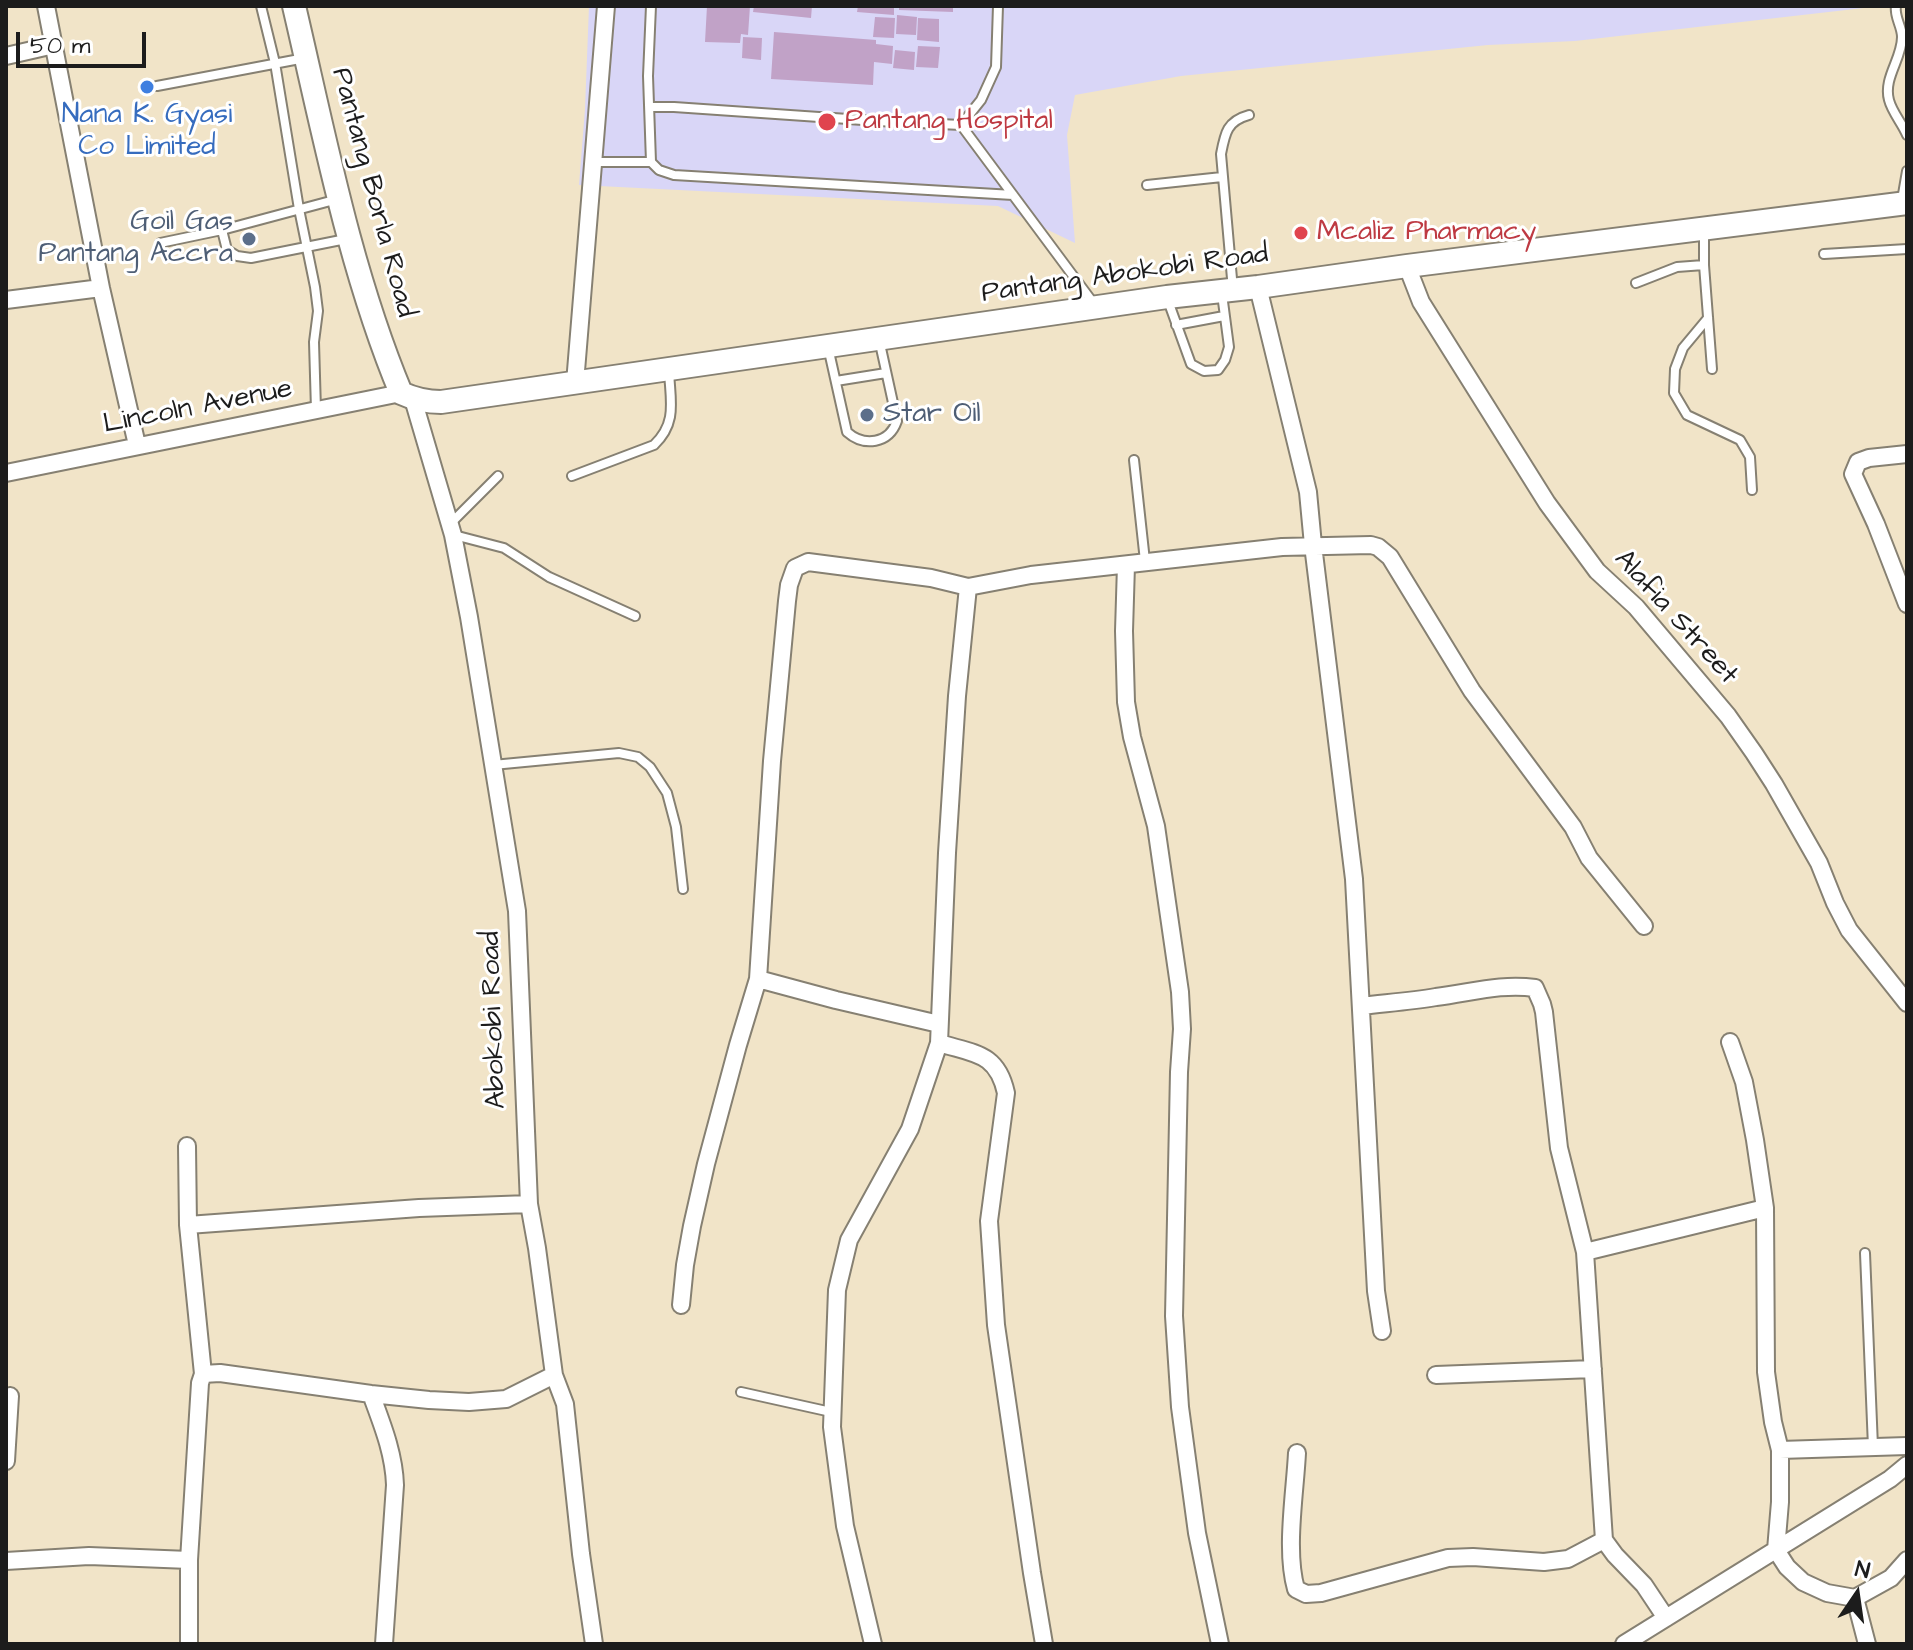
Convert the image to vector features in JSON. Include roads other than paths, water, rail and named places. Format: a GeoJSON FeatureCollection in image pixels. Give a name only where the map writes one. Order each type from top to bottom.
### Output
{"type":"FeatureCollection","features":[{"type":"Feature","properties":{"kind":"street"},"geometry":{"type":"LineString","coordinates":[[46,6],[101,288],[137,445]]}},
{"type":"Feature","properties":{"kind":"street"},"geometry":{"type":"LineString","coordinates":[[575,383],[606,6]]}},
{"type":"Feature","properties":{"kind":"street","name":"Pantang Borla Road"},"geometry":{"type":"LineString","coordinates":[[298,7],[305,58],[340,199],[381,345],[407,396]]}},
{"type":"Feature","properties":{"kind":"street"},"geometry":{"type":"LineString","coordinates":[[6,56],[54,45]]}},
{"type":"Feature","properties":{"kind":"street","name":"Pantang Abokobi Road"},"geometry":{"type":"LineString","coordinates":[[407,396],[441,402],[1167,297],[1904,204]]}},
{"type":"Feature","properties":{"kind":"street","name":"Alafia Street"},"geometry":{"type":"LineString","coordinates":[[1407,266],[1421,302],[1547,503],[1597,571],[1636,607],[1728,716],[1774,784],[1819,863],[1849,930],[1907,1003]]}},
{"type":"Feature","properties":{"kind":"street"},"geometry":{"type":"LineString","coordinates":[[1258,287],[1308,492],[1354,879],[1376,1291],[1382,1331]]}},
{"type":"Feature","properties":{"kind":"street"},"geometry":{"type":"LineString","coordinates":[[6,300],[101,288]]}},
{"type":"Feature","properties":{"kind":"street","name":"Lincoln Avenue"},"geometry":{"type":"LineString","coordinates":[[6,473],[137,445],[407,396]]}},
{"type":"Feature","properties":{"kind":"street","name":"Abokobi Road"},"geometry":{"type":"LineString","coordinates":[[407,396],[452,529],[517,911],[529,1204],[554,1375],[565,1404],[594,1644]]}},
{"type":"Feature","properties":{"kind":"street"},"geometry":{"type":"LineString","coordinates":[[1907,454],[1858,462],[1853,474],[1907,604]]}},
{"type":"Feature","properties":{"kind":"street"},"geometry":{"type":"LineString","coordinates":[[681,1305],[685,1265],[706,1164],[758,979],[773,747],[787,601],[795,568],[808,562],[931,578],[968,587],[1031,575],[1145,561],[1313,545],[1378,547],[1385,552],[1472,691],[1573,827],[1589,858],[1644,926]]}},
{"type":"Feature","properties":{"kind":"street"},"geometry":{"type":"LineString","coordinates":[[1126,565],[1126,702],[1156,826],[1180,992],[1182,1029],[1174,1316],[1180,1407],[1197,1533],[1220,1644]]}},
{"type":"Feature","properties":{"kind":"street"},"geometry":{"type":"LineString","coordinates":[[873,1644],[845,1526],[831,1412],[837,1290],[849,1240],[910,1129],[939,1043],[957,696],[968,587]]}},
{"type":"Feature","properties":{"kind":"street"},"geometry":{"type":"LineString","coordinates":[[758,979],[939,1024]]}},
{"type":"Feature","properties":{"kind":"street"},"geometry":{"type":"LineString","coordinates":[[1362,1006],[1439,997],[1482,988],[1535,988],[1546,1026],[1559,1148],[1585,1252],[1604,1540],[1644,1585],[1666,1618]]}},
{"type":"Feature","properties":{"kind":"street"},"geometry":{"type":"LineString","coordinates":[[1730,1042],[1744,1082],[1765,1208],[1766,1372],[1780,1450],[1776,1550],[1787,1567],[1803,1582],[1827,1593],[1855,1598],[1891,1578],[1907,1560]]}},
{"type":"Feature","properties":{"kind":"street"},"geometry":{"type":"LineString","coordinates":[[939,1043],[992,1062],[1006,1093],[989,1221],[996,1325],[1044,1644]]}},
{"type":"Feature","properties":{"kind":"street"},"geometry":{"type":"LineString","coordinates":[[187,1146],[188,1225],[203,1374],[189,1560],[189,1644]]}},
{"type":"Feature","properties":{"kind":"street"},"geometry":{"type":"LineString","coordinates":[[188,1225],[419,1208],[529,1204]]}},
{"type":"Feature","properties":{"kind":"street"},"geometry":{"type":"LineString","coordinates":[[1585,1252],[1765,1208]]}},
{"type":"Feature","properties":{"kind":"street"},"geometry":{"type":"LineString","coordinates":[[1436,1375],[1593,1369]]}},
{"type":"Feature","properties":{"kind":"street"},"geometry":{"type":"LineString","coordinates":[[203,1374],[220,1373],[429,1400],[489,1401],[506,1399],[554,1375]]}},
{"type":"Feature","properties":{"kind":"street"},"geometry":{"type":"LineString","coordinates":[[371,1394],[394,1464],[384,1644]]}},
{"type":"Feature","properties":{"kind":"street"},"geometry":{"type":"LineString","coordinates":[[6,1461],[10,1396]]}},
{"type":"Feature","properties":{"kind":"street"},"geometry":{"type":"LineString","coordinates":[[1780,1450],[1907,1446]]}},
{"type":"Feature","properties":{"kind":"street"},"geometry":{"type":"LineString","coordinates":[[1297,1453],[1291,1536],[1292,1576],[1296,1589],[1306,1594],[1321,1593],[1448,1558],[1544,1562],[1568,1559],[1604,1540]]}},
{"type":"Feature","properties":{"kind":"street"},"geometry":{"type":"LineString","coordinates":[[1624,1644],[1649,1637],[1666,1618],[1890,1479],[1907,1465]]}},
{"type":"Feature","properties":{"kind":"street"},"geometry":{"type":"LineString","coordinates":[[6,1561],[89,1556],[189,1560]]}},
{"type":"Feature","properties":{"kind":"street"},"geometry":{"type":"LineString","coordinates":[[1855,1598],[1867,1644]]}},
{"type":"Feature","properties":{"kind":"lane"},"geometry":{"type":"LineString","coordinates":[[261,6],[275,63],[318,311],[314,342],[316,411]]}},
{"type":"Feature","properties":{"kind":"lane"},"geometry":{"type":"LineString","coordinates":[[651,6],[648,76],[651,162],[659,170],[674,175],[1013,195]]}},
{"type":"Feature","properties":{"kind":"lane"},"geometry":{"type":"LineString","coordinates":[[961,125],[981,100],[996,67],[998,6]]}},
{"type":"Feature","properties":{"kind":"lane"},"geometry":{"type":"LineString","coordinates":[[1896,6],[1902,35],[1887,94],[1907,135]]}},
{"type":"Feature","properties":{"kind":"lane"},"geometry":{"type":"LineString","coordinates":[[157,86],[305,58]]}},
{"type":"Feature","properties":{"kind":"lane"},"geometry":{"type":"LineString","coordinates":[[650,107],[961,125]]}},
{"type":"Feature","properties":{"kind":"lane"},"geometry":{"type":"LineString","coordinates":[[1167,297],[1191,364],[1204,371],[1218,370],[1229,347],[1224,316],[1227,290],[1221,154],[1230,125],[1237,118],[1249,115]]}},
{"type":"Feature","properties":{"kind":"lane"},"geometry":{"type":"LineString","coordinates":[[961,125],[1097,308]]}},
{"type":"Feature","properties":{"kind":"lane"},"geometry":{"type":"LineString","coordinates":[[593,162],[651,162]]}},
{"type":"Feature","properties":{"kind":"lane"},"geometry":{"type":"LineString","coordinates":[[1904,204],[1907,171]]}},
{"type":"Feature","properties":{"kind":"lane"},"geometry":{"type":"LineString","coordinates":[[1147,185],[1222,177]]}},
{"type":"Feature","properties":{"kind":"lane"},"geometry":{"type":"LineString","coordinates":[[160,243],[340,199]]}},
{"type":"Feature","properties":{"kind":"lane"},"geometry":{"type":"LineString","coordinates":[[1704,229],[1712,369]]}},
{"type":"Feature","properties":{"kind":"lane"},"geometry":{"type":"LineString","coordinates":[[222,230],[227,250],[237,256],[251,258],[351,238]]}},
{"type":"Feature","properties":{"kind":"lane"},"geometry":{"type":"LineString","coordinates":[[1824,254],[1907,249]]}},
{"type":"Feature","properties":{"kind":"lane"},"geometry":{"type":"LineString","coordinates":[[1636,283],[1677,267],[1704,265]]}},
{"type":"Feature","properties":{"kind":"lane"},"geometry":{"type":"LineString","coordinates":[[1176,325],[1224,316]]}},
{"type":"Feature","properties":{"kind":"lane"},"geometry":{"type":"LineString","coordinates":[[1708,318],[1683,348],[1675,369],[1674,393],[1687,415],[1740,440],[1750,457],[1752,490]]}},
{"type":"Feature","properties":{"kind":"lane"},"geometry":{"type":"LineString","coordinates":[[828,347],[847,432],[863,441],[888,438],[897,421],[879,339]]}},
{"type":"Feature","properties":{"kind":"lane"},"geometry":{"type":"LineString","coordinates":[[572,476],[654,445],[664,435],[670,426],[669,369]]}},
{"type":"Feature","properties":{"kind":"lane"},"geometry":{"type":"LineString","coordinates":[[836,381],[886,373]]}},
{"type":"Feature","properties":{"kind":"lane"},"geometry":{"type":"LineString","coordinates":[[1134,460],[1145,561]]}},
{"type":"Feature","properties":{"kind":"lane"},"geometry":{"type":"LineString","coordinates":[[498,476],[452,529],[504,548],[549,577],[635,616]]}},
{"type":"Feature","properties":{"kind":"lane"},"geometry":{"type":"LineString","coordinates":[[493,765],[619,753],[638,757],[650,767],[667,793],[676,827],[683,889]]}},
{"type":"Feature","properties":{"kind":"lane"},"geometry":{"type":"LineString","coordinates":[[1865,1253],[1873,1447]]}},
{"type":"Feature","properties":{"kind":"lane"},"geometry":{"type":"LineString","coordinates":[[741,1392],[831,1412]]}},
{"type":"Feature","properties":{"kind":"place","name":"Nana K. Gyasi Co Limited"},"geometry":{"type":"Point","coordinates":[147,87]}},
{"type":"Feature","properties":{"kind":"place","name":"Pantang Hospital"},"geometry":{"type":"Point","coordinates":[827,122]}},
{"type":"Feature","properties":{"kind":"place","name":"Mcaliz Pharmacy"},"geometry":{"type":"Point","coordinates":[1301,233]}},
{"type":"Feature","properties":{"kind":"place","name":"Goil Gas Pantang Accra"},"geometry":{"type":"Point","coordinates":[249,239]}},
{"type":"Feature","properties":{"kind":"place","name":"Star Oil"},"geometry":{"type":"Point","coordinates":[867,415]}}]}
